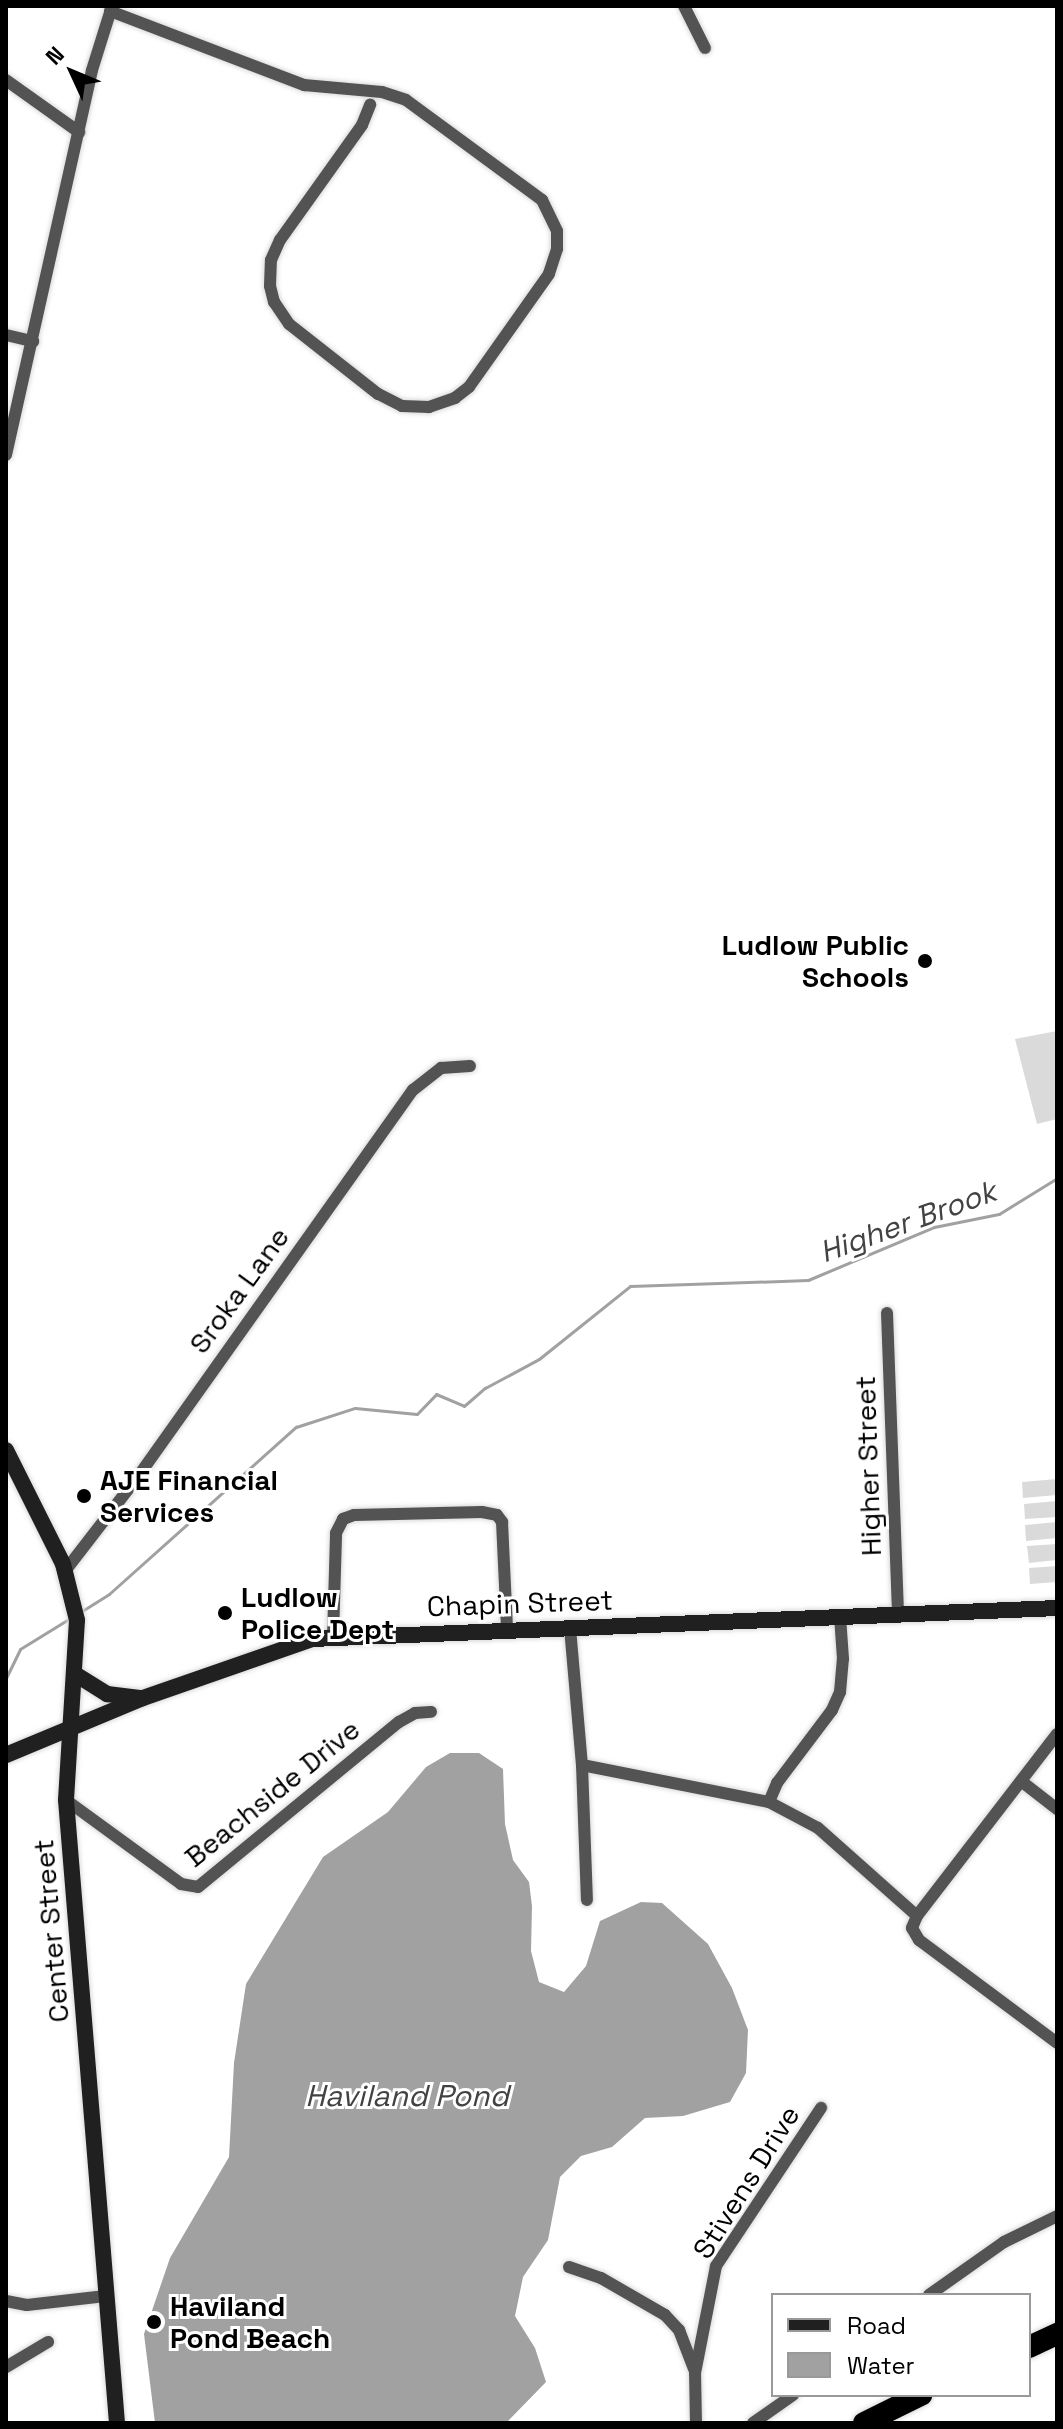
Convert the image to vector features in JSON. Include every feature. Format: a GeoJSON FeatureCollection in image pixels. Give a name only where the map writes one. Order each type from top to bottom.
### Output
{"type":"FeatureCollection","features":[{"type":"Feature","properties":{"kind":"highway"},"geometry":{"type":"LineString","coordinates":[[1031,2346],[1057,2334]]}},
{"type":"Feature","properties":{"kind":"highway"},"geometry":{"type":"LineString","coordinates":[[864,2423],[917,2397]]}},
{"type":"Feature","properties":{"kind":"main road","name":"Center Street"},"geometry":{"type":"LineString","coordinates":[[6,1450],[65,1571],[77,1620],[66,1800],[95,2119],[105,2296],[117,2423]]}},
{"type":"Feature","properties":{"kind":"main road","name":"Chapin Street"},"geometry":{"type":"LineString","coordinates":[[6,1755],[68,1732],[143,1698],[295,1643],[333,1637],[840,1620],[1057,1608]]}},
{"type":"Feature","properties":{"kind":"main road"},"geometry":{"type":"LineString","coordinates":[[75,1674],[107,1694],[143,1698]]}},
{"type":"Feature","properties":{"kind":"street"},"geometry":{"type":"LineString","coordinates":[[684,6],[705,48]]}},
{"type":"Feature","properties":{"kind":"street"},"geometry":{"type":"LineString","coordinates":[[6,455],[79,132],[111,8],[304,85],[382,92],[406,100],[542,200],[557,231],[557,249],[549,274],[469,387],[455,398],[429,407],[402,406],[378,394],[289,324],[274,302],[270,286],[271,260],[280,240],[362,125],[370,105]]}},
{"type":"Feature","properties":{"kind":"street"},"geometry":{"type":"LineString","coordinates":[[6,80],[79,132]]}},
{"type":"Feature","properties":{"kind":"street"},"geometry":{"type":"LineString","coordinates":[[6,335],[33,341]]}},
{"type":"Feature","properties":{"kind":"street","name":"Sroka Lane"},"geometry":{"type":"LineString","coordinates":[[65,1571],[134,1483],[413,1090],[441,1068],[470,1066]]}},
{"type":"Feature","properties":{"kind":"street","name":"Higher Street"},"geometry":{"type":"LineString","coordinates":[[887,1313],[898,1617]]}},
{"type":"Feature","properties":{"kind":"street"},"geometry":{"type":"LineString","coordinates":[[333,1637],[336,1530],[343,1519],[356,1514],[485,1512],[497,1515],[502,1522],[507,1629]]}},
{"type":"Feature","properties":{"kind":"street"},"geometry":{"type":"LineString","coordinates":[[769,1802],[777,1783],[832,1710],[840,1692],[843,1659],[840,1620]]}},
{"type":"Feature","properties":{"kind":"street"},"geometry":{"type":"LineString","coordinates":[[570,1628],[582,1765],[587,1900]]}},
{"type":"Feature","properties":{"kind":"street","name":"Beachside Drive"},"geometry":{"type":"LineString","coordinates":[[66,1800],[181,1884],[198,1887],[399,1722],[415,1713],[431,1712]]}},
{"type":"Feature","properties":{"kind":"street"},"geometry":{"type":"LineString","coordinates":[[1057,1734],[917,1916],[912,1928],[919,1940],[1057,2043]]}},
{"type":"Feature","properties":{"kind":"street"},"geometry":{"type":"LineString","coordinates":[[582,1765],[769,1802],[818,1828],[917,1916]]}},
{"type":"Feature","properties":{"kind":"street"},"geometry":{"type":"LineString","coordinates":[[1021,1781],[1057,1809]]}},
{"type":"Feature","properties":{"kind":"street","name":"Stivens Drive"},"geometry":{"type":"LineString","coordinates":[[696,2423],[695,2373],[716,2266],[821,2108]]}},
{"type":"Feature","properties":{"kind":"street"},"geometry":{"type":"LineString","coordinates":[[932,2293],[1004,2242],[1057,2216]]}},
{"type":"Feature","properties":{"kind":"street"},"geometry":{"type":"LineString","coordinates":[[569,2267],[613,2284],[665,2315],[679,2330],[695,2373]]}},
{"type":"Feature","properties":{"kind":"street"},"geometry":{"type":"LineString","coordinates":[[6,2301],[27,2305],[105,2296]]}},
{"type":"Feature","properties":{"kind":"street"},"geometry":{"type":"LineString","coordinates":[[6,2367],[48,2342]]}},
{"type":"Feature","properties":{"kind":"street"},"geometry":{"type":"LineString","coordinates":[[753,2423],[790,2397]]}},
{"type":"Feature","properties":{"kind":"shaded area"},"geometry":{"type":"Polygon","coordinates":[[[1057,1031],[1057,1119],[1037,1124],[1015,1039],[1057,1031]]]}},
{"type":"Feature","properties":{"kind":"shaded area"},"geometry":{"type":"Polygon","coordinates":[[[1057,1479],[1057,1495],[1023,1498],[1022,1482],[1057,1479]]]}},
{"type":"Feature","properties":{"kind":"shaded area"},"geometry":{"type":"Polygon","coordinates":[[[1057,1501],[1057,1517],[1025,1519],[1024,1504],[1057,1501]]]}},
{"type":"Feature","properties":{"kind":"shaded area"},"geometry":{"type":"Polygon","coordinates":[[[1057,1522],[1057,1538],[1026,1541],[1025,1525],[1057,1522]]]}},
{"type":"Feature","properties":{"kind":"shaded area"},"geometry":{"type":"Polygon","coordinates":[[[1057,1544],[1057,1560],[1029,1563],[1027,1546],[1057,1544]]]}},
{"type":"Feature","properties":{"kind":"shaded area"},"geometry":{"type":"Polygon","coordinates":[[[1057,1566],[1057,1582],[1030,1584],[1029,1568],[1057,1566]]]}},
{"type":"Feature","properties":{"kind":"water","name":"Haviland Pond"},"geometry":{"type":"Polygon","coordinates":[[[450,1753],[479,1753],[503,1769],[505,1824],[513,1860],[529,1882],[531,1951],[539,1982],[564,1992],[586,1966],[600,1921],[641,1902],[662,1903],[708,1944],[732,1988],[748,2030],[746,2073],[730,2102],[683,2116],[645,2118],[612,2147],[581,2156],[560,2177],[548,2240],[523,2277],[515,2316],[535,2348],[546,2382],[507,2422],[155,2423],[144,2334],[170,2258],[229,2157],[234,2063],[246,1984],[323,1857],[388,1812],[426,1767],[450,1753]]]}},
{"type":"Feature","properties":{"kind":"waterway","name":"Higher Brook"},"geometry":{"type":"LineString","coordinates":[[82,1611],[109,1594],[296,1427],[355,1408],[417,1414],[436,1394],[464,1406],[485,1388],[539,1359],[630,1286],[808,1280],[934,1227],[999,1214],[1057,1178]]}},
{"type":"Feature","properties":{"kind":"waterway","name":"Higher Brook"},"geometry":{"type":"LineString","coordinates":[[6,1678],[20,1649],[72,1617]]}},
{"type":"Feature","properties":{"kind":"place","name":"Ludlow Public Schools"},"geometry":{"type":"Point","coordinates":[925,961]}},
{"type":"Feature","properties":{"kind":"place","name":"AJE Financial Services"},"geometry":{"type":"Point","coordinates":[84,1496]}},
{"type":"Feature","properties":{"kind":"place","name":"Ludlow Police Dept"},"geometry":{"type":"Point","coordinates":[225,1613]}},
{"type":"Feature","properties":{"kind":"place","name":"Haviland Pond Beach"},"geometry":{"type":"Point","coordinates":[154,2322]}}]}
